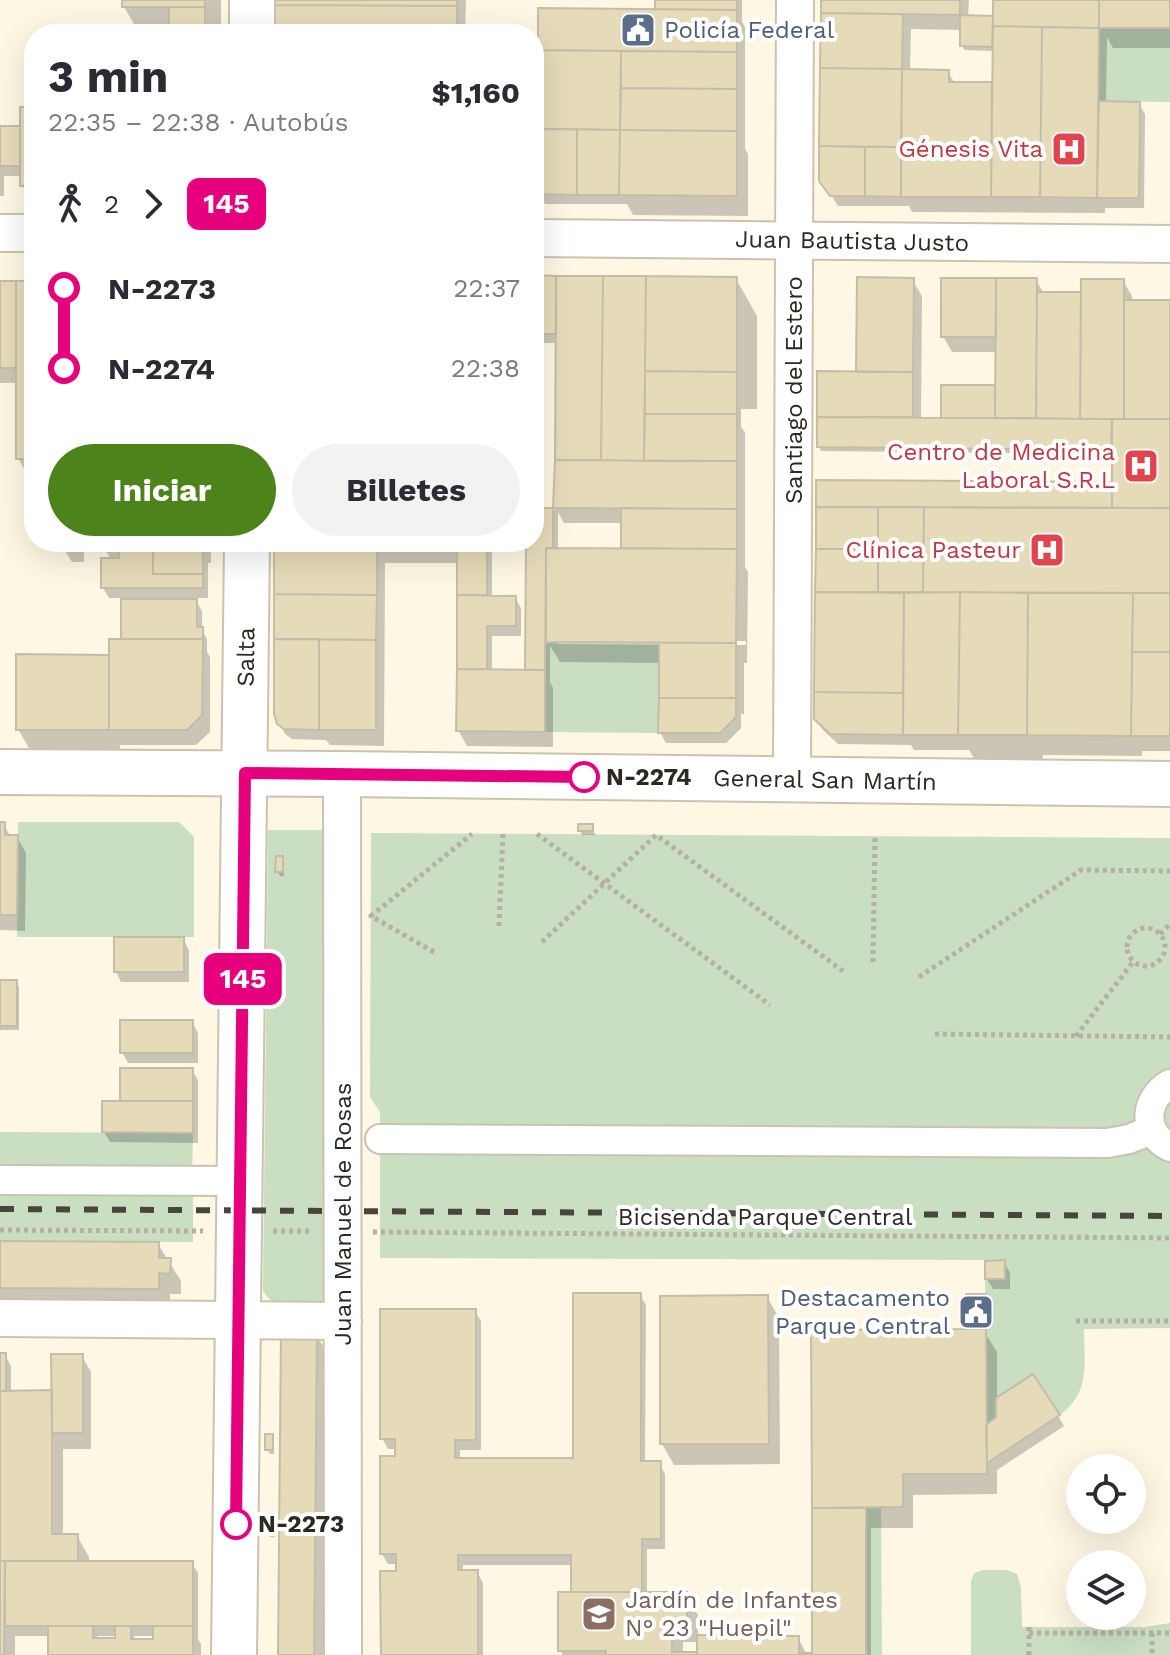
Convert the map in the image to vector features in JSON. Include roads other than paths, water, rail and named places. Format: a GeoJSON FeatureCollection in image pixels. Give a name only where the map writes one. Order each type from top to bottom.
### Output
{"type":"FeatureCollection","features":[{"type":"Feature","properties":{"kind":"main road"},"geometry":{"type":"LineString","coordinates":[[252,0],[252,24]]}},
{"type":"Feature","properties":{"kind":"main road","name":"Salta"},"geometry":{"type":"LineString","coordinates":[[234,1655],[247,552]]}},
{"type":"Feature","properties":{"kind":"main road","name":"General San Martín"},"geometry":{"type":"LineString","coordinates":[[0,772],[1170,784]]}},
{"type":"Feature","properties":{"kind":"street","name":"Santiago del Estero"},"geometry":{"type":"LineString","coordinates":[[792,779],[795,0]]}},
{"type":"Feature","properties":{"kind":"street"},"geometry":{"type":"LineString","coordinates":[[0,233],[24,233]]}},
{"type":"Feature","properties":{"kind":"street","name":"Juan Bautista Justo"},"geometry":{"type":"LineString","coordinates":[[544,238],[1170,244]]}},
{"type":"Feature","properties":{"kind":"street","name":"Juan Manuel de Rosas"},"geometry":{"type":"LineString","coordinates":[[342,774],[343,1655]]}},
{"type":"Feature","properties":{"kind":"street"},"geometry":{"type":"LineString","coordinates":[[380,1139],[1108,1143],[1161,1138],[1149,1112],[1155,1096],[1170,1084]]}},
{"type":"Feature","properties":{"kind":"street"},"geometry":{"type":"LineString","coordinates":[[0,1180],[240,1181]]}},
{"type":"Feature","properties":{"kind":"street"},"geometry":{"type":"LineString","coordinates":[[0,1318],[343,1321]]}},
{"type":"Feature","properties":{"kind":"railway"},"geometry":{"type":"LineString","coordinates":[[0,1209],[1170,1216]]}},
{"type":"Feature","properties":{"kind":"place","name":"Policía Federal"},"geometry":{"type":"Point","coordinates":[638,30]}},
{"type":"Feature","properties":{"kind":"place","name":"Génesis Vita"},"geometry":{"type":"Point","coordinates":[1069,149]}},
{"type":"Feature","properties":{"kind":"place","name":"Centro de Medicina Laboral S.R.L"},"geometry":{"type":"Point","coordinates":[1141,466]}},
{"type":"Feature","properties":{"kind":"place","name":"Clínica Pasteur"},"geometry":{"type":"Point","coordinates":[1047,550]}},
{"type":"Feature","properties":{"kind":"place","name":"N-2274"},"geometry":{"type":"Point","coordinates":[584,777]}},
{"type":"Feature","properties":{"kind":"place","name":"Destacamento Parque Central"},"geometry":{"type":"Point","coordinates":[976,1312]}},
{"type":"Feature","properties":{"kind":"place","name":"N-2273"},"geometry":{"type":"Point","coordinates":[236,1524]}},
{"type":"Feature","properties":{"kind":"place","name":"Jardín de Infantes N° 23 \"Huepil\""},"geometry":{"type":"Point","coordinates":[599,1614]}}]}
